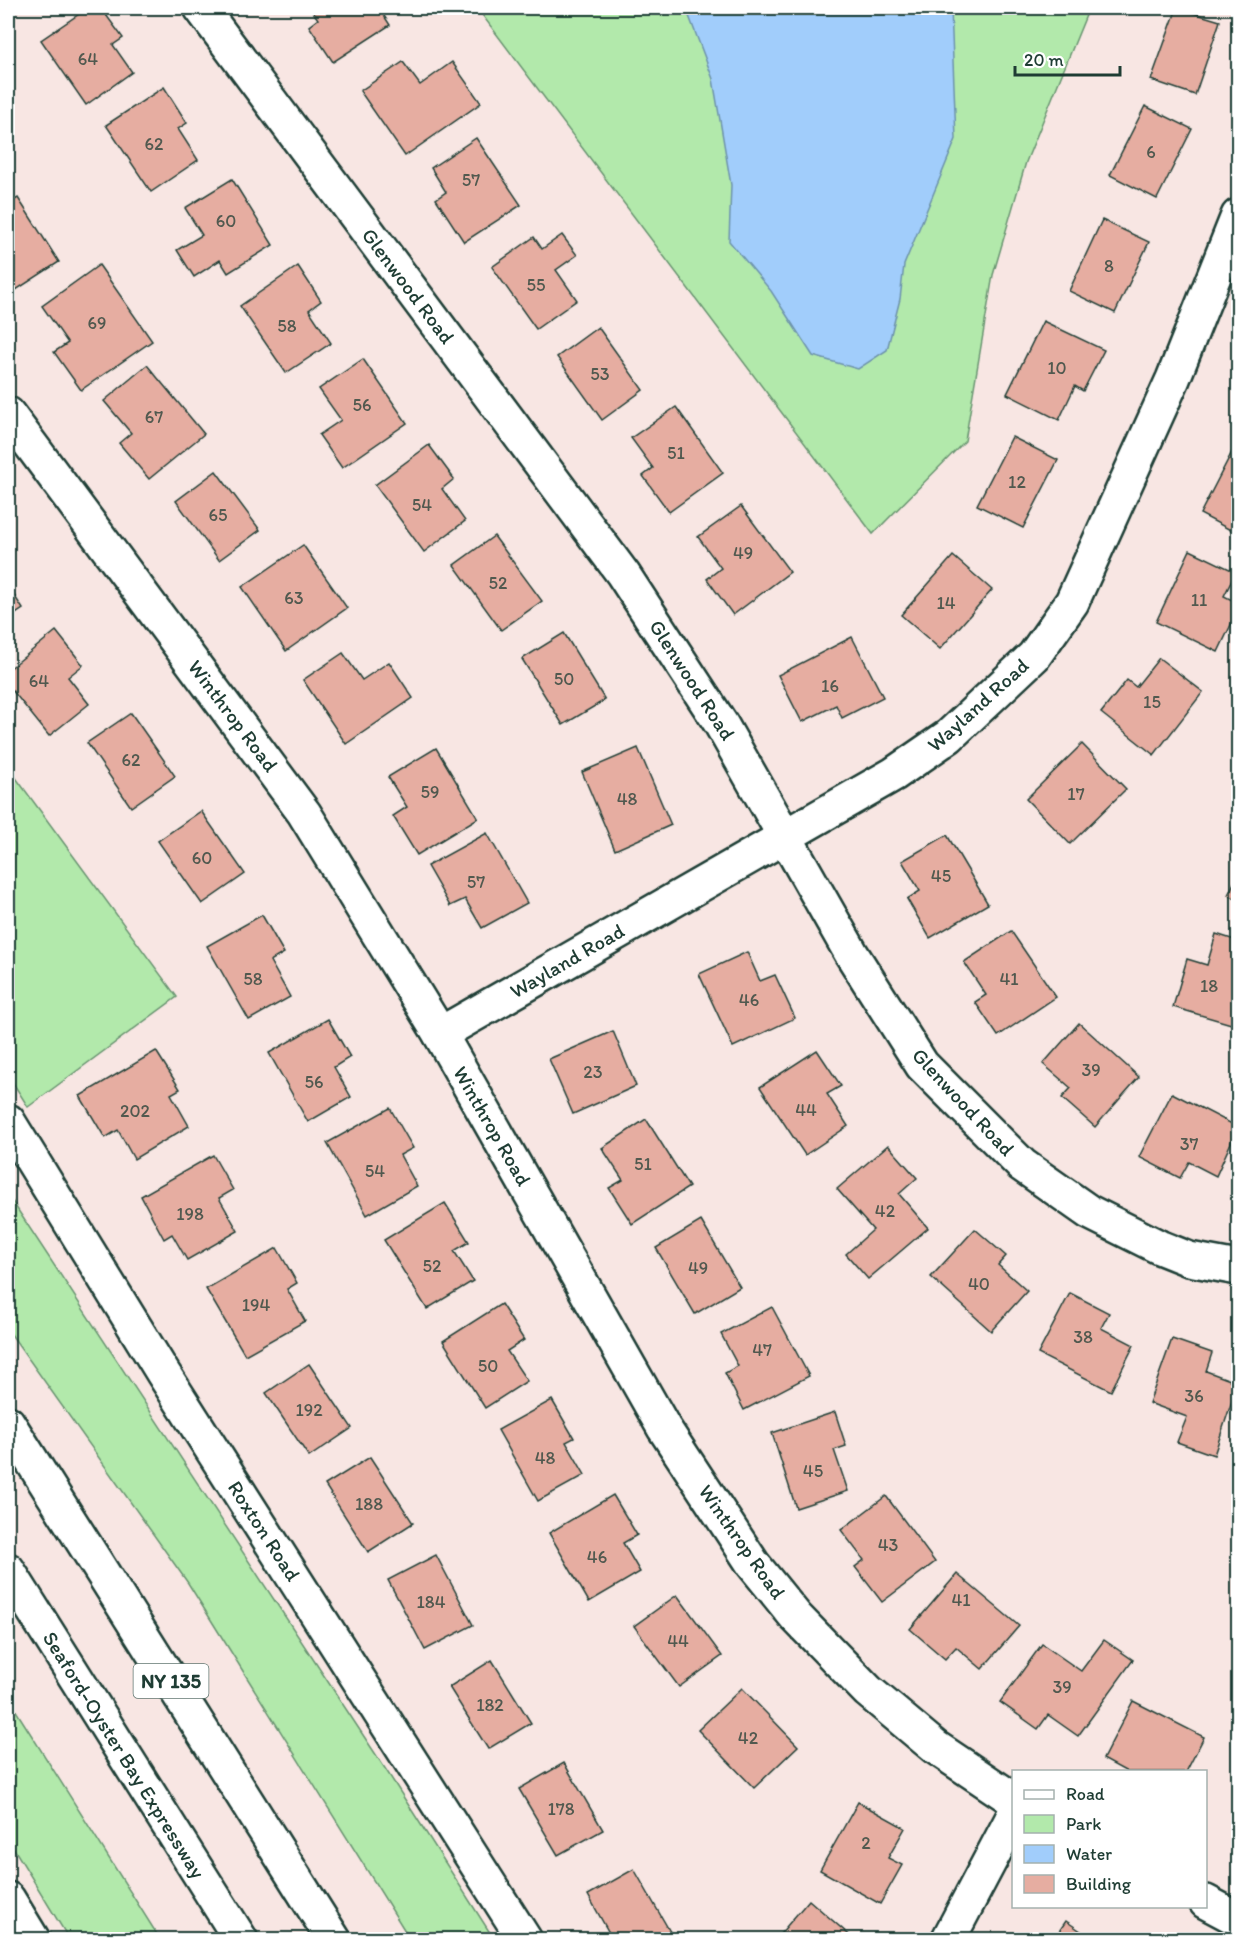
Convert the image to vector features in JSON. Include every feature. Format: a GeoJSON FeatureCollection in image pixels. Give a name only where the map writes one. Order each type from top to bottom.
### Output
{"type":"FeatureCollection","features":[{"type":"Feature","properties":{"kind":"main road","name":"Glenwood Road"},"geometry":{"type":"LineString","coordinates":[[201,8],[623,574],[721,724],[851,953],[922,1065],[1022,1165],[1089,1212],[1159,1247],[1189,1259],[1239,1268]]}},
{"type":"Feature","properties":{"kind":"main road","name":"Wayland Road"},"geometry":{"type":"LineString","coordinates":[[440,1034],[894,774],[949,736],[1034,656],[1072,602],[1173,379],[1239,216]]}},
{"type":"Feature","properties":{"kind":"main road","name":"Winthrop Road"},"geometry":{"type":"LineString","coordinates":[[8,414],[304,813],[440,1034],[664,1428],[753,1564],[796,1617],[868,1691],[935,1747],[1012,1799]]}},
{"type":"Feature","properties":{"kind":"main road","name":"Roxton Road"},"geometry":{"type":"LineString","coordinates":[[8,1121],[175,1393],[525,1940]]}},
{"type":"Feature","properties":{"kind":"main road","name":"NY 135"},"geometry":{"type":"LineString","coordinates":[[8,1423],[334,1940]]}},
{"type":"Feature","properties":{"kind":"main road","name":"Seaford-Oyster Bay Expressway"},"geometry":{"type":"LineString","coordinates":[[8,1570],[241,1940]]}},
{"type":"Feature","properties":{"kind":"main road"},"geometry":{"type":"LineString","coordinates":[[948,1940],[1012,1819]]}},
{"type":"Feature","properties":{"kind":"main road"},"geometry":{"type":"LineString","coordinates":[[8,1899],[31,1939]]}},
{"type":"Feature","properties":{"kind":"main road"},"geometry":{"type":"LineString","coordinates":[[1207,1903],[1239,1919]]}},
{"type":"Feature","properties":{"kind":"green space"},"geometry":{"type":"Polygon","coordinates":[[[477,8],[1089,8],[1026,162],[993,275],[965,441],[873,534],[477,8]]]}},
{"type":"Feature","properties":{"kind":"green space"},"geometry":{"type":"Polygon","coordinates":[[[8,767],[177,997],[28,1107],[8,1075],[8,767]]]}},
{"type":"Feature","properties":{"kind":"green space"},"geometry":{"type":"Polygon","coordinates":[[[8,1195],[388,1773],[494,1939],[410,1939],[188,1583],[8,1330],[8,1195]]]}},
{"type":"Feature","properties":{"kind":"green space"},"geometry":{"type":"Polygon","coordinates":[[[8,1698],[160,1939],[69,1939],[8,1839],[8,1698]]]}},
{"type":"Feature","properties":{"kind":"water"},"geometry":{"type":"Polygon","coordinates":[[[686,8],[951,8],[956,139],[904,265],[900,299],[887,350],[858,369],[813,356],[771,291],[729,241],[731,185],[713,79],[686,8]]]}},
{"type":"Feature","properties":{"kind":"building"},"geometry":{"type":"Polygon","coordinates":[[[88,8],[101,8],[123,38],[113,45],[132,72],[86,105],[41,40],[88,8]]]}},
{"type":"Feature","properties":{"kind":"building"},"geometry":{"type":"Polygon","coordinates":[[[310,8],[379,8],[390,25],[333,62],[309,26],[318,19],[310,8]]]}},
{"type":"Feature","properties":{"kind":"building"},"geometry":{"type":"Polygon","coordinates":[[[1177,8],[1220,21],[1195,95],[1151,80],[1177,8]]]}},
{"type":"Feature","properties":{"kind":"building"},"geometry":{"type":"Polygon","coordinates":[[[403,62],[420,85],[452,62],[481,103],[405,156],[360,91],[403,62]]]}},
{"type":"Feature","properties":{"kind":"building"},"geometry":{"type":"Polygon","coordinates":[[[164,87],[187,123],[178,129],[198,160],[151,192],[106,125],[164,87]]]}},
{"type":"Feature","properties":{"kind":"building"},"geometry":{"type":"Polygon","coordinates":[[[1145,106],[1192,129],[1157,199],[1110,175],[1145,106]]]}},
{"type":"Feature","properties":{"kind":"building"},"geometry":{"type":"Polygon","coordinates":[[[476,138],[521,205],[464,242],[436,199],[446,192],[431,168],[476,138]]]}},
{"type":"Feature","properties":{"kind":"building"},"geometry":{"type":"Polygon","coordinates":[[[232,179],[273,245],[228,273],[220,260],[194,277],[177,250],[202,235],[185,208],[232,179]]]}},
{"type":"Feature","properties":{"kind":"building"},"geometry":{"type":"Polygon","coordinates":[[[18,198],[59,262],[16,290],[8,277],[8,204],[18,198]]]}},
{"type":"Feature","properties":{"kind":"building"},"geometry":{"type":"Polygon","coordinates":[[[1102,220],[1149,242],[1115,313],[1069,291],[1102,220]]]}},
{"type":"Feature","properties":{"kind":"building"},"geometry":{"type":"Polygon","coordinates":[[[562,235],[577,255],[556,270],[577,300],[536,329],[492,267],[534,237],[542,249],[562,235]]]}},
{"type":"Feature","properties":{"kind":"building"},"geometry":{"type":"Polygon","coordinates":[[[99,265],[152,341],[81,390],[54,352],[68,343],[42,306],[99,265]]]}},
{"type":"Feature","properties":{"kind":"building"},"geometry":{"type":"Polygon","coordinates":[[[298,266],[321,301],[309,310],[331,343],[286,373],[240,306],[298,266]]]}},
{"type":"Feature","properties":{"kind":"building"},"geometry":{"type":"Polygon","coordinates":[[[1043,321],[1104,350],[1083,391],[1075,386],[1059,420],[1007,394],[1043,321]]]}},
{"type":"Feature","properties":{"kind":"building"},"geometry":{"type":"Polygon","coordinates":[[[598,327],[643,390],[602,420],[557,357],[598,327]]]}},
{"type":"Feature","properties":{"kind":"building"},"geometry":{"type":"Polygon","coordinates":[[[363,359],[407,423],[342,468],[319,435],[341,420],[319,389],[363,359]]]}},
{"type":"Feature","properties":{"kind":"building"},"geometry":{"type":"Polygon","coordinates":[[[147,365],[204,434],[149,479],[119,443],[131,433],[104,401],[147,365]]]}},
{"type":"Feature","properties":{"kind":"building"},"geometry":{"type":"Polygon","coordinates":[[[676,407],[723,473],[669,512],[643,476],[653,468],[631,438],[676,407]]]}},
{"type":"Feature","properties":{"kind":"building"},"geometry":{"type":"Polygon","coordinates":[[[1012,437],[1058,460],[1023,528],[977,505],[1012,437]]]}},
{"type":"Feature","properties":{"kind":"building"},"geometry":{"type":"Polygon","coordinates":[[[429,445],[454,479],[442,489],[465,521],[424,552],[375,485],[429,445]]]}},
{"type":"Feature","properties":{"kind":"building"},"geometry":{"type":"Polygon","coordinates":[[[1232,452],[1238,455],[1238,534],[1200,514],[1232,452]]]}},
{"type":"Feature","properties":{"kind":"building"},"geometry":{"type":"Polygon","coordinates":[[[216,471],[260,530],[219,560],[176,501],[216,471]]]}},
{"type":"Feature","properties":{"kind":"building"},"geometry":{"type":"Polygon","coordinates":[[[741,506],[790,572],[733,615],[707,579],[721,568],[698,537],[741,506]]]}},
{"type":"Feature","properties":{"kind":"building"},"geometry":{"type":"Polygon","coordinates":[[[494,536],[542,601],[501,630],[454,565],[494,536]]]}},
{"type":"Feature","properties":{"kind":"building"},"geometry":{"type":"Polygon","coordinates":[[[303,545],[347,608],[286,651],[242,587],[303,545]]]}},
{"type":"Feature","properties":{"kind":"building"},"geometry":{"type":"Polygon","coordinates":[[[1190,550],[1236,572],[1224,596],[1238,603],[1238,610],[1218,652],[1156,622],[1190,550]]]}},
{"type":"Feature","properties":{"kind":"building"},"geometry":{"type":"Polygon","coordinates":[[[953,556],[992,590],[940,649],[901,615],[953,556]]]}},
{"type":"Feature","properties":{"kind":"building"},"geometry":{"type":"Polygon","coordinates":[[[8,586],[23,609],[8,619],[8,586]]]}},
{"type":"Feature","properties":{"kind":"building"},"geometry":{"type":"Polygon","coordinates":[[[56,631],[83,665],[68,677],[89,704],[49,736],[8,685],[8,670],[56,631]]]}},
{"type":"Feature","properties":{"kind":"building"},"geometry":{"type":"Polygon","coordinates":[[[564,633],[605,700],[563,725],[522,659],[564,633]]]}},
{"type":"Feature","properties":{"kind":"building"},"geometry":{"type":"Polygon","coordinates":[[[852,637],[883,697],[842,718],[836,705],[802,722],[778,675],[852,637]]]}},
{"type":"Feature","properties":{"kind":"building"},"geometry":{"type":"Polygon","coordinates":[[[343,653],[362,680],[389,662],[413,698],[346,744],[303,680],[343,653]]]}},
{"type":"Feature","properties":{"kind":"building"},"geometry":{"type":"Polygon","coordinates":[[[1159,658],[1203,692],[1154,755],[1101,713],[1127,680],[1136,687],[1159,658]]]}},
{"type":"Feature","properties":{"kind":"building"},"geometry":{"type":"Polygon","coordinates":[[[131,713],[175,776],[131,807],[87,743],[131,713]]]}},
{"type":"Feature","properties":{"kind":"building"},"geometry":{"type":"Polygon","coordinates":[[[1082,744],[1126,789],[1070,844],[1026,799],[1082,744]]]}},
{"type":"Feature","properties":{"kind":"building"},"geometry":{"type":"Polygon","coordinates":[[[436,748],[478,818],[417,855],[393,816],[407,807],[388,777],[436,748]]]}},
{"type":"Feature","properties":{"kind":"building"},"geometry":{"type":"Polygon","coordinates":[[[638,748],[671,825],[615,850],[582,772],[638,748]]]}},
{"type":"Feature","properties":{"kind":"building"},"geometry":{"type":"Polygon","coordinates":[[[201,811],[245,874],[202,904],[158,841],[201,811]]]}},
{"type":"Feature","properties":{"kind":"building"},"geometry":{"type":"Polygon","coordinates":[[[487,833],[527,903],[482,928],[465,899],[450,906],[427,866],[487,833]]]}},
{"type":"Feature","properties":{"kind":"building"},"geometry":{"type":"Polygon","coordinates":[[[947,835],[988,904],[930,938],[907,899],[920,891],[902,861],[947,835]]]}},
{"type":"Feature","properties":{"kind":"building"},"geometry":{"type":"Polygon","coordinates":[[[1238,875],[1238,900],[1228,895],[1238,875]]]}},
{"type":"Feature","properties":{"kind":"building"},"geometry":{"type":"Polygon","coordinates":[[[262,915],[284,953],[270,961],[290,997],[249,1020],[207,946],[262,915]]]}},
{"type":"Feature","properties":{"kind":"building"},"geometry":{"type":"Polygon","coordinates":[[[1011,931],[1056,997],[998,1036],[975,1002],[986,995],[964,962],[1011,931]]]}},
{"type":"Feature","properties":{"kind":"building"},"geometry":{"type":"Polygon","coordinates":[[[1216,934],[1238,941],[1238,1026],[1173,1007],[1187,959],[1207,965],[1216,934]]]}},
{"type":"Feature","properties":{"kind":"building"},"geometry":{"type":"Polygon","coordinates":[[[747,952],[760,981],[775,975],[795,1018],[733,1047],[699,974],[747,952]]]}},
{"type":"Feature","properties":{"kind":"building"},"geometry":{"type":"Polygon","coordinates":[[[328,1019],[350,1057],[334,1067],[351,1097],[308,1122],[269,1053],[328,1019]]]}},
{"type":"Feature","properties":{"kind":"building"},"geometry":{"type":"Polygon","coordinates":[[[1079,1023],[1139,1077],[1095,1127],[1062,1098],[1071,1088],[1043,1064],[1079,1023]]]}},
{"type":"Feature","properties":{"kind":"building"},"geometry":{"type":"Polygon","coordinates":[[[613,1031],[636,1086],[573,1114],[549,1059],[613,1031]]]}},
{"type":"Feature","properties":{"kind":"building"},"geometry":{"type":"Polygon","coordinates":[[[817,1050],[841,1086],[827,1094],[848,1126],[805,1155],[760,1087],[817,1050]]]}},
{"type":"Feature","properties":{"kind":"building"},"geometry":{"type":"Polygon","coordinates":[[[156,1051],[180,1089],[171,1094],[189,1126],[134,1159],[118,1130],[105,1138],[80,1096],[156,1051]]]}},
{"type":"Feature","properties":{"kind":"building"},"geometry":{"type":"Polygon","coordinates":[[[1172,1093],[1238,1127],[1216,1176],[1189,1162],[1180,1178],[1139,1157],[1172,1093]]]}},
{"type":"Feature","properties":{"kind":"building"},"geometry":{"type":"Polygon","coordinates":[[[390,1108],[413,1148],[400,1155],[417,1186],[367,1215],[327,1143],[390,1108]]]}},
{"type":"Feature","properties":{"kind":"building"},"geometry":{"type":"Polygon","coordinates":[[[646,1119],[689,1187],[632,1224],[609,1188],[623,1180],[602,1148],[646,1119]]]}},
{"type":"Feature","properties":{"kind":"building"},"geometry":{"type":"Polygon","coordinates":[[[888,1145],[917,1178],[899,1194],[928,1228],[868,1279],[846,1254],[873,1230],[837,1189],[888,1145]]]}},
{"type":"Feature","properties":{"kind":"building"},"geometry":{"type":"Polygon","coordinates":[[[213,1155],[233,1190],[219,1198],[238,1231],[187,1260],[172,1234],[164,1239],[141,1196],[213,1155]]]}},
{"type":"Feature","properties":{"kind":"building"},"geometry":{"type":"Polygon","coordinates":[[[445,1203],[469,1242],[454,1251],[473,1281],[427,1309],[384,1240],[445,1203]]]}},
{"type":"Feature","properties":{"kind":"building"},"geometry":{"type":"Polygon","coordinates":[[[701,1221],[740,1287],[695,1314],[656,1248],[701,1221]]]}},
{"type":"Feature","properties":{"kind":"building"},"geometry":{"type":"Polygon","coordinates":[[[975,1229],[1006,1256],[998,1265],[1027,1291],[991,1331],[931,1277],[975,1229]]]}},
{"type":"Feature","properties":{"kind":"building"},"geometry":{"type":"Polygon","coordinates":[[[277,1248],[297,1283],[287,1289],[305,1321],[245,1355],[206,1289],[277,1248]]]}},
{"type":"Feature","properties":{"kind":"building"},"geometry":{"type":"Polygon","coordinates":[[[1070,1293],[1109,1313],[1101,1328],[1134,1345],[1111,1391],[1038,1354],[1070,1293]]]}},
{"type":"Feature","properties":{"kind":"building"},"geometry":{"type":"Polygon","coordinates":[[[501,1304],[524,1340],[507,1351],[527,1381],[485,1408],[443,1341],[501,1304]]]}},
{"type":"Feature","properties":{"kind":"building"},"geometry":{"type":"Polygon","coordinates":[[[772,1307],[809,1376],[744,1410],[725,1373],[738,1366],[721,1334],[772,1307]]]}},
{"type":"Feature","properties":{"kind":"building"},"geometry":{"type":"Polygon","coordinates":[[[1172,1339],[1212,1353],[1206,1371],[1238,1383],[1214,1455],[1177,1442],[1187,1417],[1149,1403],[1172,1339]]]}},
{"type":"Feature","properties":{"kind":"building"},"geometry":{"type":"Polygon","coordinates":[[[309,1364],[352,1428],[309,1457],[266,1393],[309,1364]]]}},
{"type":"Feature","properties":{"kind":"building"},"geometry":{"type":"Polygon","coordinates":[[[552,1400],[574,1438],[566,1442],[585,1475],[538,1501],[498,1430],[552,1400]]]}},
{"type":"Feature","properties":{"kind":"building"},"geometry":{"type":"Polygon","coordinates":[[[835,1412],[846,1446],[834,1450],[848,1491],[796,1508],[772,1433],[835,1412]]]}},
{"type":"Feature","properties":{"kind":"building"},"geometry":{"type":"Polygon","coordinates":[[[370,1457],[413,1523],[368,1552],[325,1485],[370,1457]]]}},
{"type":"Feature","properties":{"kind":"building"},"geometry":{"type":"Polygon","coordinates":[[[613,1495],[637,1535],[623,1543],[640,1572],[589,1602],[549,1533],[613,1495]]]}},
{"type":"Feature","properties":{"kind":"building"},"geometry":{"type":"Polygon","coordinates":[[[886,1496],[935,1562],[882,1602],[855,1567],[864,1560],[841,1530],[886,1496]]]}},
{"type":"Feature","properties":{"kind":"building"},"geometry":{"type":"Polygon","coordinates":[[[436,1555],[473,1625],[425,1650],[388,1580],[436,1555]]]}},
{"type":"Feature","properties":{"kind":"building"},"geometry":{"type":"Polygon","coordinates":[[[957,1574],[1019,1626],[982,1669],[956,1647],[945,1659],[910,1629],[957,1574]]]}},
{"type":"Feature","properties":{"kind":"building"},"geometry":{"type":"Polygon","coordinates":[[[677,1595],[722,1656],[679,1687],[634,1626],[677,1595]]]}},
{"type":"Feature","properties":{"kind":"building"},"geometry":{"type":"Polygon","coordinates":[[[1104,1640],[1133,1660],[1078,1736],[1048,1715],[1038,1729],[1000,1702],[1042,1644],[1081,1671],[1104,1640]]]}},
{"type":"Feature","properties":{"kind":"building"},"geometry":{"type":"Polygon","coordinates":[[[492,1660],[531,1723],[488,1749],[449,1687],[492,1660]]]}},
{"type":"Feature","properties":{"kind":"building"},"geometry":{"type":"Polygon","coordinates":[[[742,1688],[798,1746],[754,1788],[698,1730],[742,1688]]]}},
{"type":"Feature","properties":{"kind":"building"},"geometry":{"type":"Polygon","coordinates":[[[1133,1701],[1204,1737],[1187,1770],[1123,1770],[1103,1759],[1133,1701]]]}},
{"type":"Feature","properties":{"kind":"building"},"geometry":{"type":"Polygon","coordinates":[[[564,1763],[603,1830],[558,1855],[519,1789],[564,1763]]]}},
{"type":"Feature","properties":{"kind":"building"},"geometry":{"type":"Polygon","coordinates":[[[858,1802],[905,1828],[888,1858],[902,1865],[880,1904],[820,1870],[858,1802]]]}},
{"type":"Feature","properties":{"kind":"building"},"geometry":{"type":"Polygon","coordinates":[[[634,1869],[673,1937],[669,1940],[613,1940],[588,1895],[634,1869]]]}},
{"type":"Feature","properties":{"kind":"building"},"geometry":{"type":"Polygon","coordinates":[[[809,1900],[855,1940],[775,1940],[809,1900]]]}},
{"type":"Feature","properties":{"kind":"building"},"geometry":{"type":"Polygon","coordinates":[[[1066,1921],[1094,1940],[1053,1940],[1066,1921]]]}}]}
